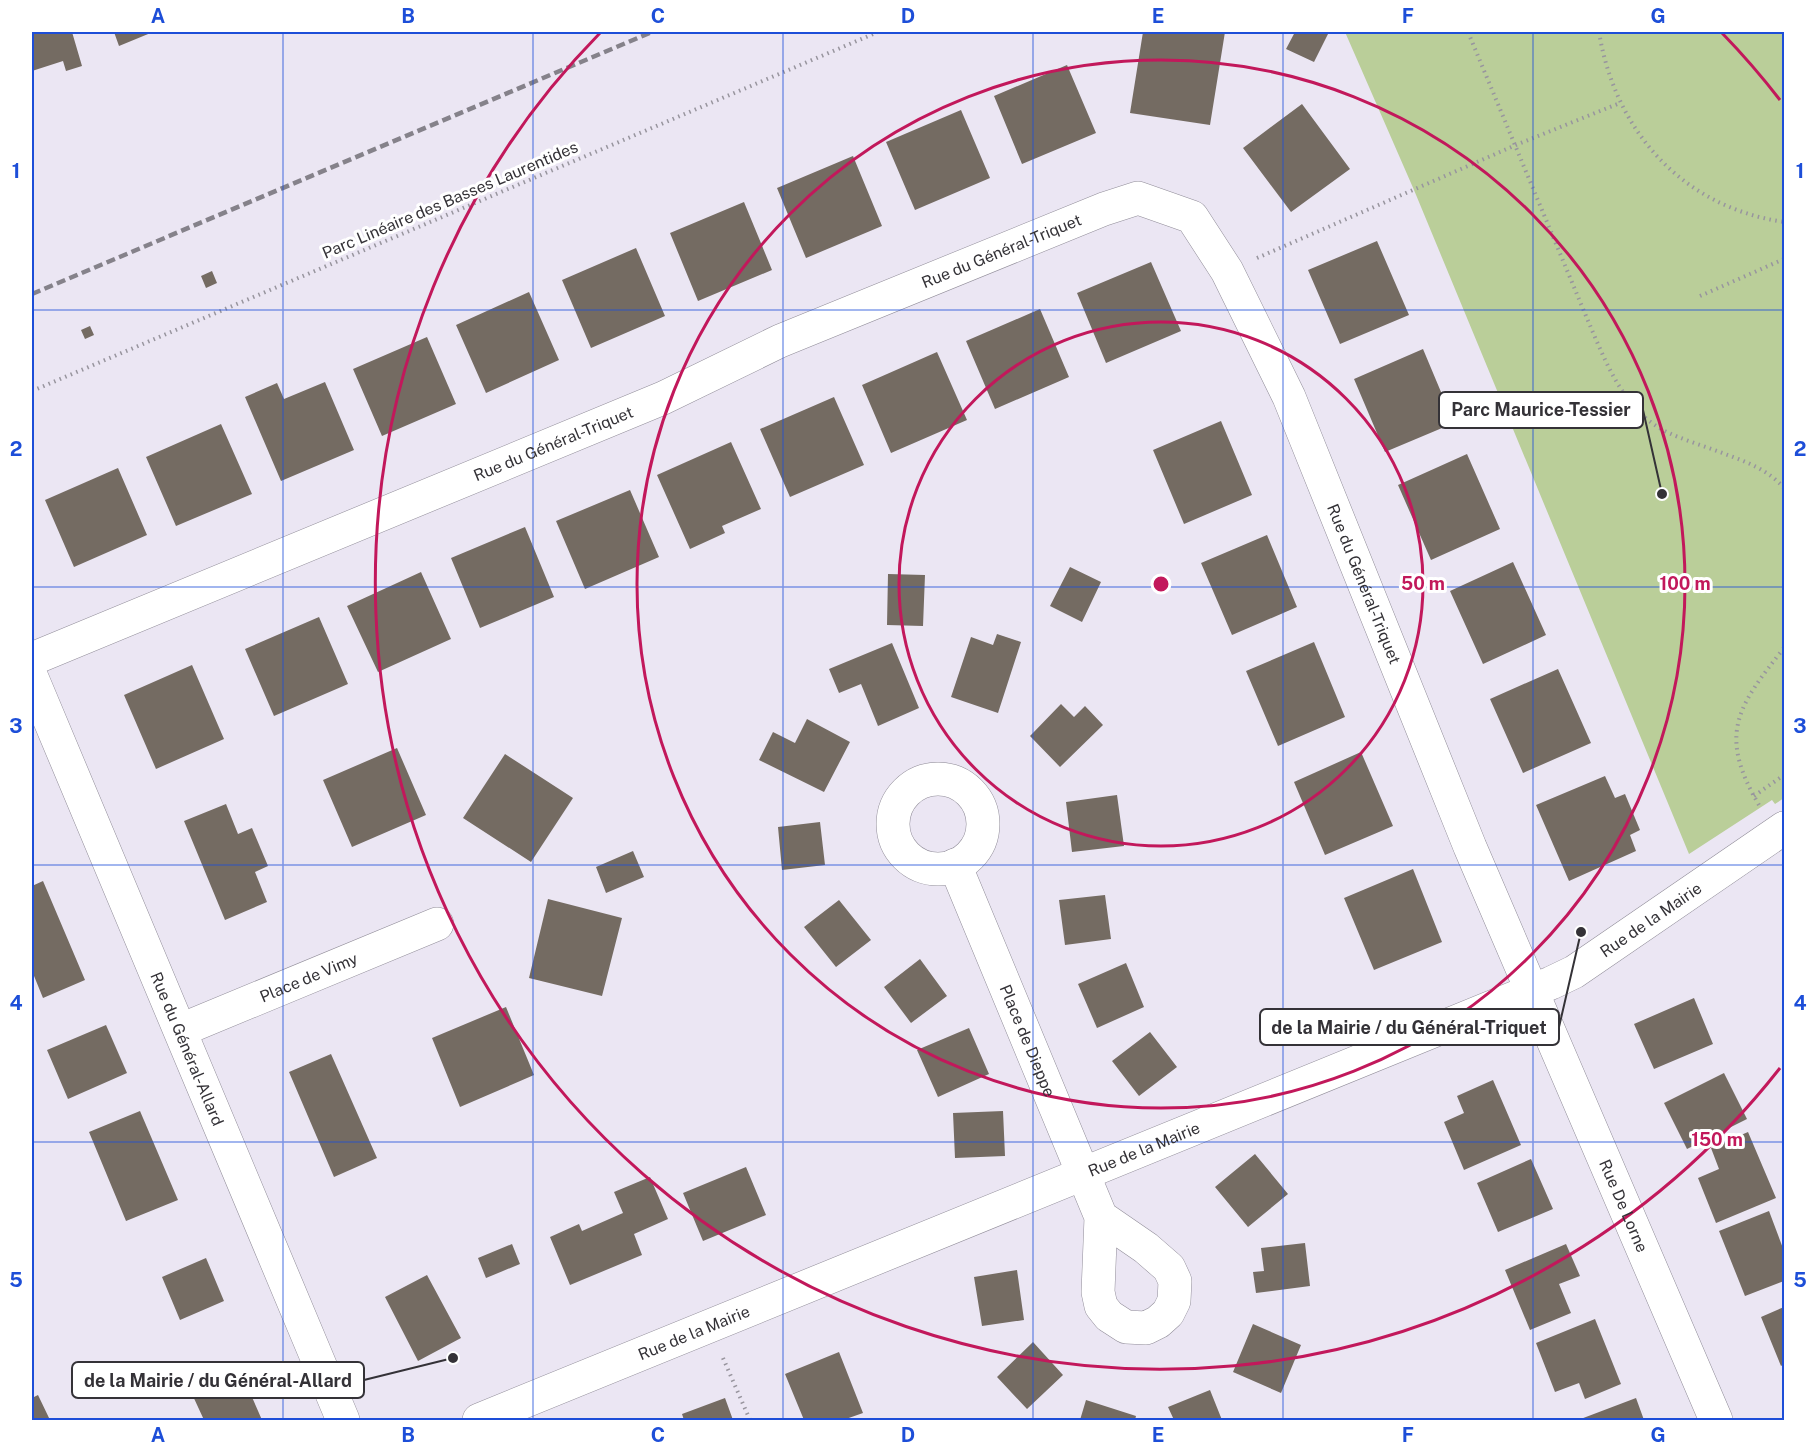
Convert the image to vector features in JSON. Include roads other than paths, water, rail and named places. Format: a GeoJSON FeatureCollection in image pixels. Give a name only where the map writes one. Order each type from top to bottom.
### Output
{"type":"FeatureCollection","features":[{"type":"Feature","properties":{"kind":"street","name":"Rue du Général-Triquet"},"geometry":{"type":"LineString","coordinates":[[32,659],[663,398],[780,341],[1138,198],[1192,217],[1227,271],[1289,397],[1470,848],[1532,991]]}},
{"type":"Feature","properties":{"kind":"street","name":"Rue du Général-Allard"},"geometry":{"type":"LineString","coordinates":[[32,678],[343,1420]]}},
{"type":"Feature","properties":{"kind":"street","name":"Rue de la Mairie"},"geometry":{"type":"LineString","coordinates":[[479,1420],[1574,972],[1773,819]]}},
{"type":"Feature","properties":{"kind":"street","name":"Place de Dieppe"},"geometry":{"type":"LineString","coordinates":[[955,865],[1101,1217]]}},
{"type":"Feature","properties":{"kind":"street","name":"Place de Vimy"},"geometry":{"type":"LineString","coordinates":[[181,1030],[437,924]]}},
{"type":"Feature","properties":{"kind":"street","name":"Rue De Lorne"},"geometry":{"type":"LineString","coordinates":[[1532,991],[1716,1420]]}},
{"type":"Feature","properties":{"kind":"railway"},"geometry":{"type":"LineString","coordinates":[[32,294],[652,32]]}},
{"type":"Feature","properties":{"kind":"place","name":"Parc Maurice-Tessier"},"geometry":{"type":"Point","coordinates":[1662,494]}},
{"type":"Feature","properties":{"kind":"place","name":"de la Mairie / du Général-Triquet"},"geometry":{"type":"Point","coordinates":[1581,932]}},
{"type":"Feature","properties":{"kind":"place","name":"de la Mairie / du Général-Allard"},"geometry":{"type":"Point","coordinates":[453,1358]}}]}
